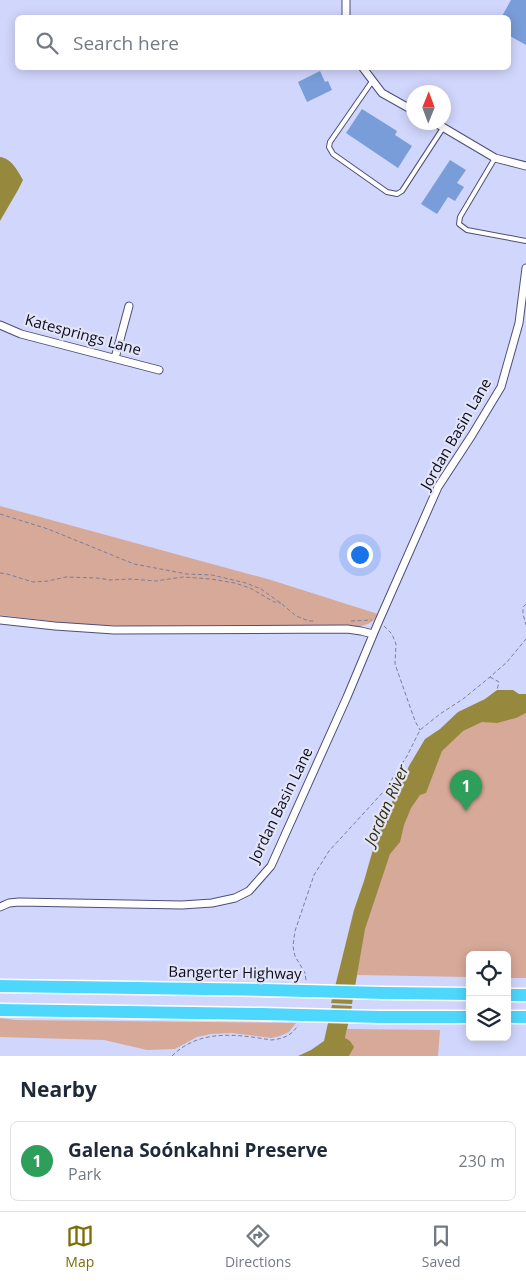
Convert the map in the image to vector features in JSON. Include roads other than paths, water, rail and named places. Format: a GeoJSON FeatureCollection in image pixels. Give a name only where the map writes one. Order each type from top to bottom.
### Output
{"type":"FeatureCollection","features":[{"type":"Feature","properties":{"kind":"highway"},"geometry":{"type":"LineString","coordinates":[[0,976],[18,986]]}},
{"type":"Feature","properties":{"kind":"highway","name":"Bangerter Highway"},"geometry":{"type":"LineString","coordinates":[[0,986],[466,994]]}},
{"type":"Feature","properties":{"kind":"highway"},"geometry":{"type":"LineString","coordinates":[[511,995],[526,995]]}},
{"type":"Feature","properties":{"kind":"highway"},"geometry":{"type":"LineString","coordinates":[[0,1010],[466,1017]]}},
{"type":"Feature","properties":{"kind":"highway"},"geometry":{"type":"LineString","coordinates":[[511,1017],[526,1017]]}},
{"type":"Feature","properties":{"kind":"street"},"geometry":{"type":"LineString","coordinates":[[346,0],[346,15]]}},
{"type":"Feature","properties":{"kind":"street"},"geometry":{"type":"LineString","coordinates":[[365,70],[382,92],[406,106]]}},
{"type":"Feature","properties":{"kind":"street"},"geometry":{"type":"LineString","coordinates":[[446,130],[495,158],[526,166]]}},
{"type":"Feature","properties":{"kind":"street","name":"Jordan Basin Lane"},"geometry":{"type":"LineString","coordinates":[[0,907],[9,903],[19,902],[182,905],[212,903],[235,898],[249,891],[271,866],[438,487],[501,387],[519,323],[526,268]]}},
{"type":"Feature","properties":{"kind":"street"},"geometry":{"type":"LineString","coordinates":[[115,358],[129,306]]}},
{"type":"Feature","properties":{"kind":"street"},"geometry":{"type":"LineString","coordinates":[[0,334],[2,325]]}},
{"type":"Feature","properties":{"kind":"street","name":"Katesprings Lane"},"geometry":{"type":"LineString","coordinates":[[2,325],[21,334],[159,370]]}},
{"type":"Feature","properties":{"kind":"street"},"geometry":{"type":"LineString","coordinates":[[0,620],[114,630],[347,629],[373,634]]}},
{"type":"Feature","properties":{"kind":"lane"},"geometry":{"type":"LineString","coordinates":[[373,80],[330,142],[329,147],[333,154],[387,192],[397,194],[402,191],[442,130]]}},
{"type":"Feature","properties":{"kind":"lane"},"geometry":{"type":"LineString","coordinates":[[495,158],[460,218],[459,224],[467,230],[526,241]]}},
{"type":"Feature","properties":{"kind":"place","name":"Galena Soónkahni Preserve"},"geometry":{"type":"Point","coordinates":[466,811]}},
{"type":"Feature","properties":{"kind":"water label","name":"Jordan River"},"geometry":{"type":"Point","coordinates":[386,805]}}]}
